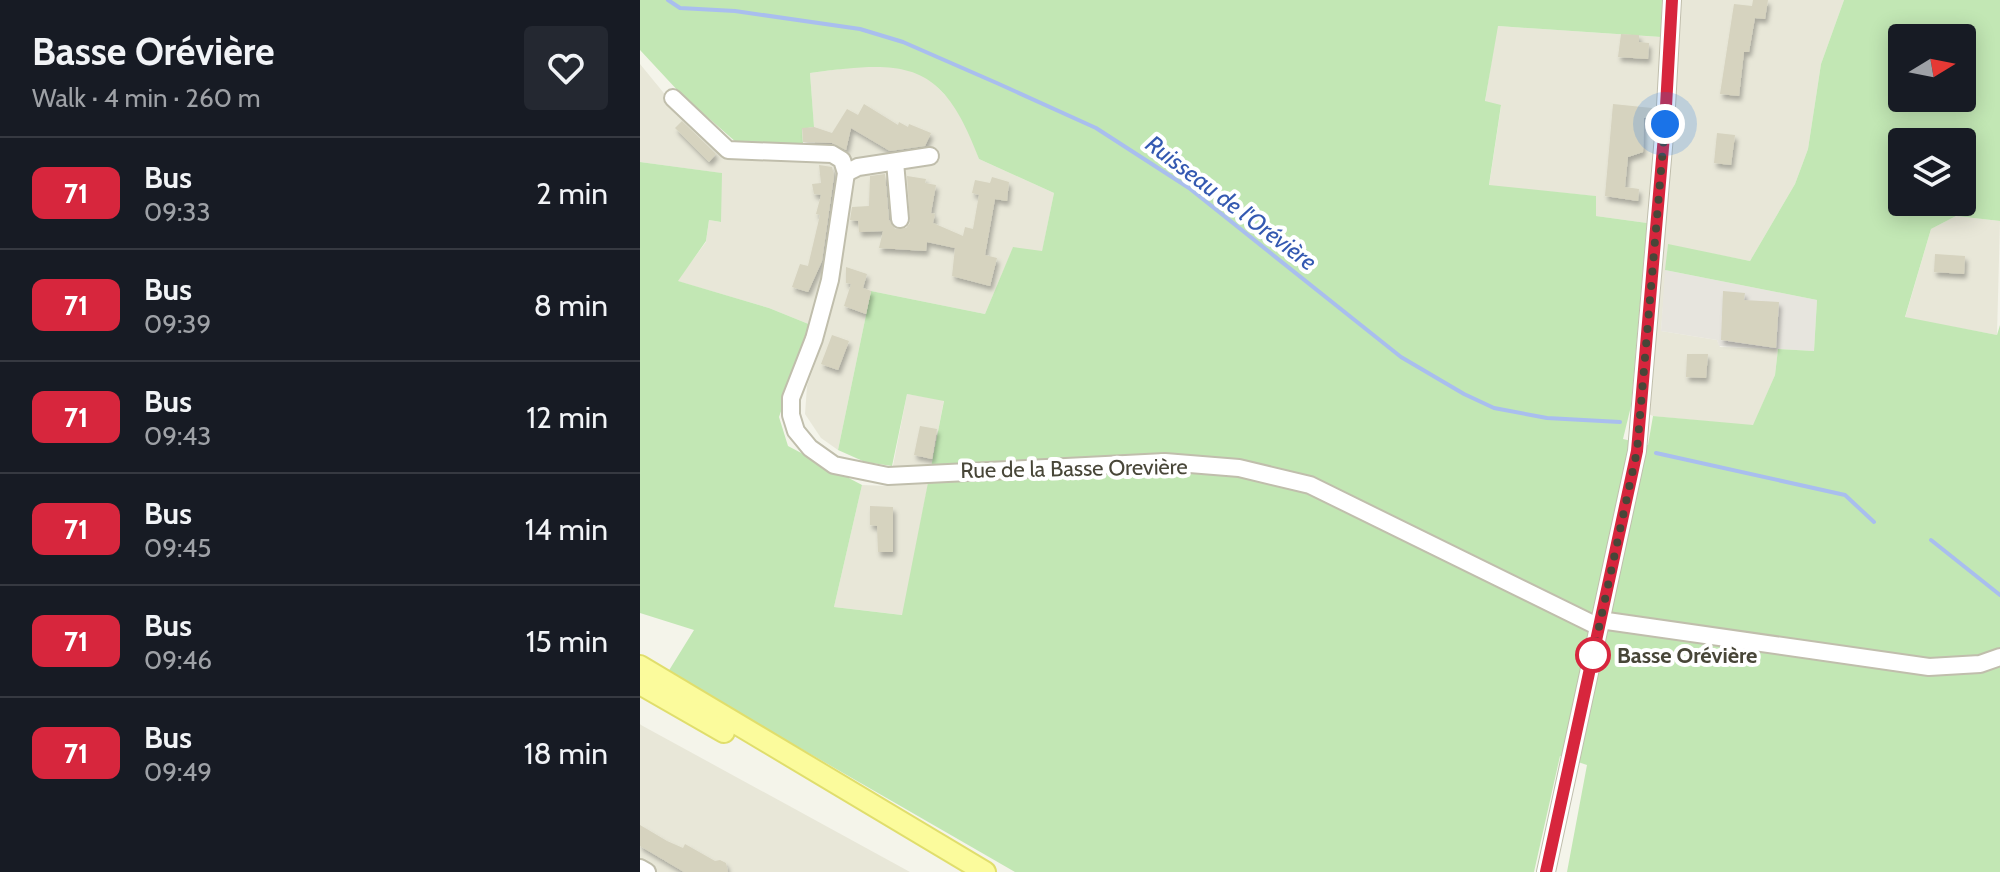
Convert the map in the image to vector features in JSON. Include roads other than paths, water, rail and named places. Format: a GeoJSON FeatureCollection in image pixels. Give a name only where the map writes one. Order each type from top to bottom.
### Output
{"type":"FeatureCollection","features":[{"type":"Feature","properties":{"kind":"main road"},"geometry":{"type":"LineString","coordinates":[[640,666],[985,872]]}},
{"type":"Feature","properties":{"kind":"main road"},"geometry":{"type":"LineString","coordinates":[[640,684],[818,785],[885,811]]}},
{"type":"Feature","properties":{"kind":"street"},"geometry":{"type":"LineString","coordinates":[[1546,872],[1637,451],[1665,124],[1672,0]]}},
{"type":"Feature","properties":{"kind":"street"},"geometry":{"type":"LineString","coordinates":[[673,98],[728,150],[832,154],[842,160],[846,173],[858,167],[930,156]]}},
{"type":"Feature","properties":{"kind":"street"},"geometry":{"type":"LineString","coordinates":[[895,162],[900,219]]}},
{"type":"Feature","properties":{"kind":"street","name":"Rue de la Basse Orevière"},"geometry":{"type":"LineString","coordinates":[[846,173],[830,280],[814,339],[791,398],[791,415],[796,431],[810,448],[834,465],[888,476],[1165,462],[1239,468],[1310,485],[1549,606],[1599,624],[1929,667],[1980,664],[2000,657]]}},
{"type":"Feature","properties":{"kind":"street"},"geometry":{"type":"LineString","coordinates":[[640,868],[647,872]]}},
{"type":"Feature","properties":{"kind":"waterway","name":"Ruisseau de l'Orévière"},"geometry":{"type":"LineString","coordinates":[[668,0],[680,8],[735,11],[860,29],[903,42],[999,84],[1096,128],[1189,188],[1401,357],[1464,394],[1494,408],[1547,418],[1620,422]]}},
{"type":"Feature","properties":{"kind":"waterway","name":"Ruisseau de l'Orévière"},"geometry":{"type":"LineString","coordinates":[[1656,453],[1845,495],[1874,522]]}},
{"type":"Feature","properties":{"kind":"waterway","name":"Ruisseau de l'Orévière"},"geometry":{"type":"LineString","coordinates":[[1931,540],[2000,595]]}},
{"type":"Feature","properties":{"kind":"place","name":"Basse Orévière"},"geometry":{"type":"Point","coordinates":[1593,655]}}]}
